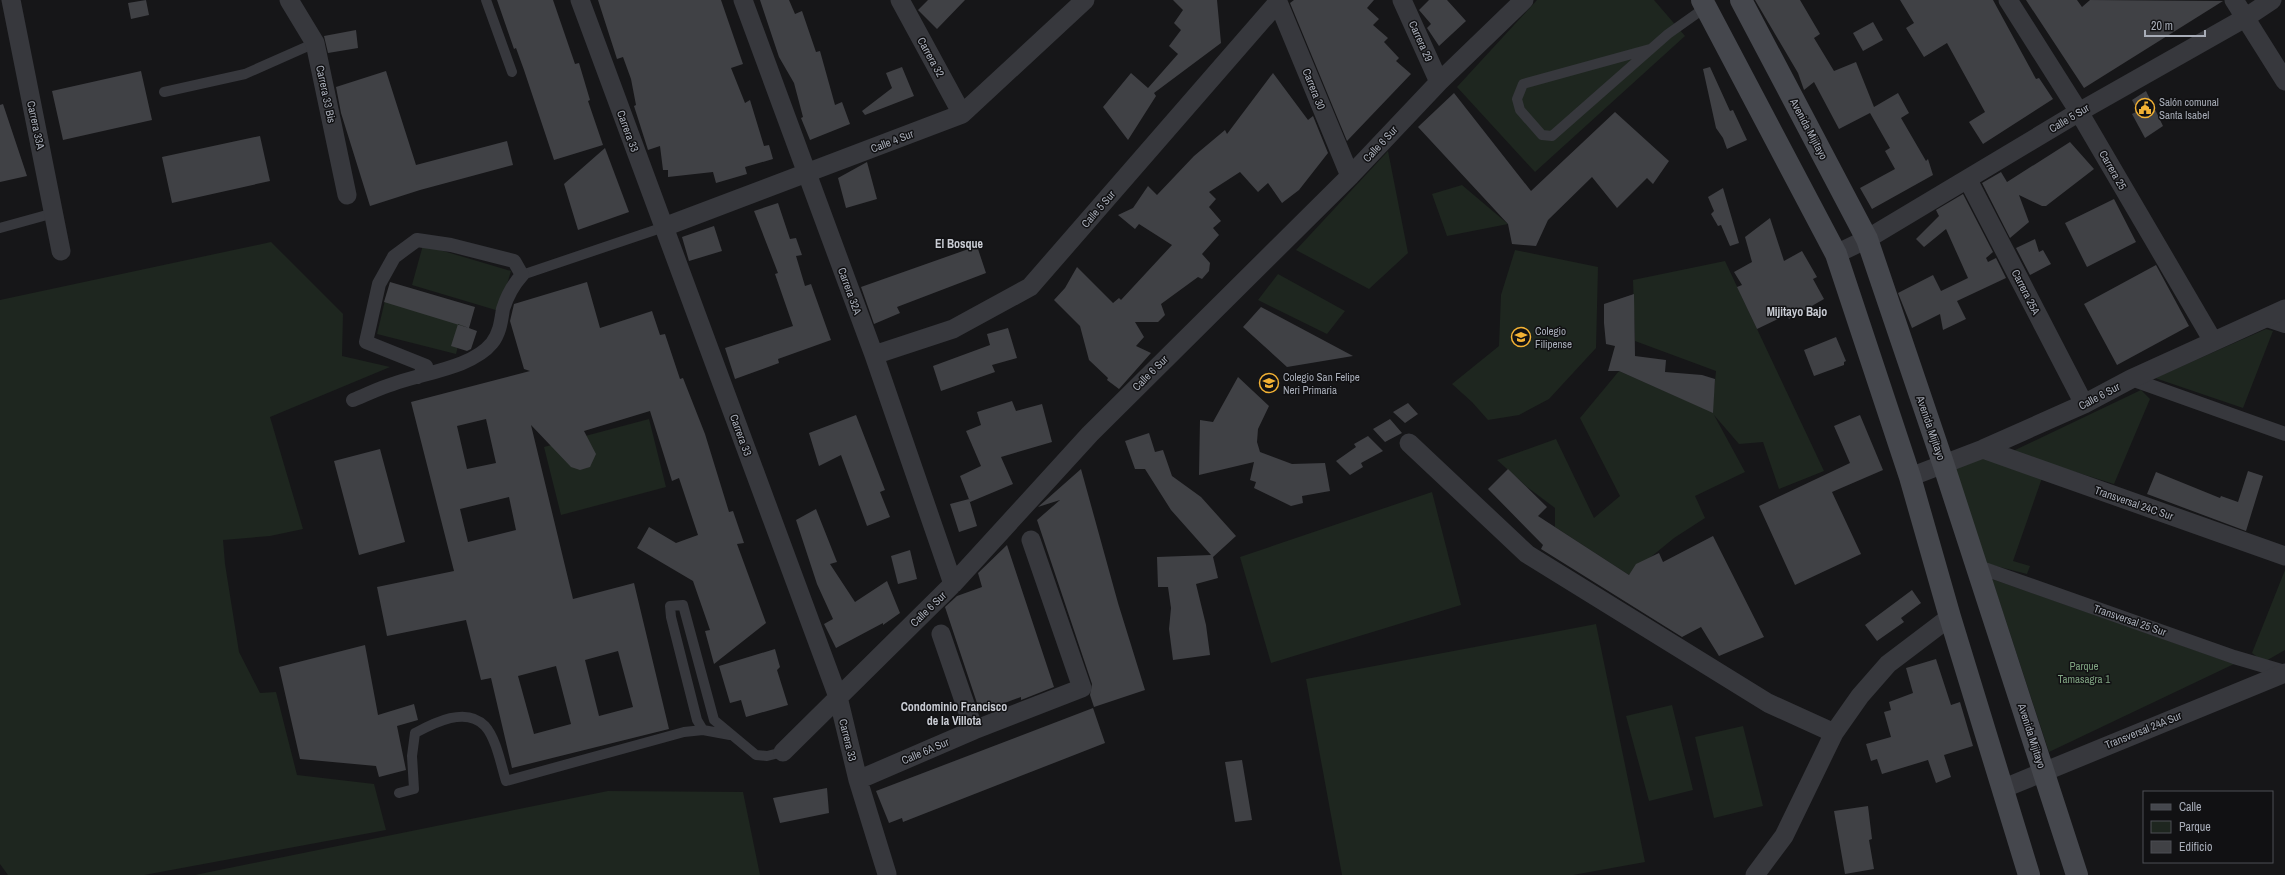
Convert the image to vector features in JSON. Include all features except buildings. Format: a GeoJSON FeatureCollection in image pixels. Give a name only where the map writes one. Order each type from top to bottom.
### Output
{"type":"FeatureCollection","features":[{"type":"Feature","properties":{"kind":"main road","name":"Avenida Mijitayo"},"geometry":{"type":"LineString","coordinates":[[1740,0],[1867,239],[1943,463],[2077,875]]}},
{"type":"Feature","properties":{"kind":"main road"},"geometry":{"type":"LineString","coordinates":[[1704,4],[1836,254],[1910,477],[1950,616],[2029,875]]}},
{"type":"Feature","properties":{"kind":"street","name":"Carrera 33A"},"geometry":{"type":"LineString","coordinates":[[11,0],[61,251]]}},
{"type":"Feature","properties":{"kind":"street","name":"Carrera 33 Bis"},"geometry":{"type":"LineString","coordinates":[[289,0],[315,43],[347,195]]}},
{"type":"Feature","properties":{"kind":"street","name":"Carrera 33"},"geometry":{"type":"LineString","coordinates":[[580,0],[838,697],[858,780],[887,874]]}},
{"type":"Feature","properties":{"kind":"street","name":"Carrera 32A"},"geometry":{"type":"LineString","coordinates":[[743,0],[874,356],[953,584]]}},
{"type":"Feature","properties":{"kind":"street","name":"Carrera 32"},"geometry":{"type":"LineString","coordinates":[[900,0],[962,114]]}},
{"type":"Feature","properties":{"kind":"street","name":"Calle 4 Sur"},"geometry":{"type":"LineString","coordinates":[[664,227],[808,174],[962,114],[1085,0]]}},
{"type":"Feature","properties":{"kind":"street","name":"Carrera 29"},"geometry":{"type":"LineString","coordinates":[[1402,0],[1439,82]]}},
{"type":"Feature","properties":{"kind":"street","name":"Calle 6 Sur"},"geometry":{"type":"LineString","coordinates":[[783,752],[953,584],[1090,434],[1350,176],[1439,82],[1524,0]]}},
{"type":"Feature","properties":{"kind":"street","name":"Carrera 25"},"geometry":{"type":"LineString","coordinates":[[2008,0],[2079,112],[2213,341]]}},
{"type":"Feature","properties":{"kind":"street"},"geometry":{"type":"LineString","coordinates":[[2234,0],[2285,81]]}},
{"type":"Feature","properties":{"kind":"street","name":"Calle 5 Sur"},"geometry":{"type":"LineString","coordinates":[[1836,254],[1867,239],[1968,180],[2079,112],[2245,18],[2272,0]]}},
{"type":"Feature","properties":{"kind":"street","name":"Calle 5 Sur"},"geometry":{"type":"LineString","coordinates":[[874,356],[953,329],[1030,287],[1278,2]]}},
{"type":"Feature","properties":{"kind":"street","name":"Carrera 30"},"geometry":{"type":"LineString","coordinates":[[1278,2],[1350,176]]}},
{"type":"Feature","properties":{"kind":"street","name":"Carrera 25A"},"geometry":{"type":"LineString","coordinates":[[1968,180],[2084,404]]}},
{"type":"Feature","properties":{"kind":"street"},"geometry":{"type":"LineString","coordinates":[[353,400],[394,383],[435,373],[483,354],[493,342],[501,324],[504,309],[513,284],[522,275],[514,262],[451,245],[417,240],[394,257],[380,284],[366,342],[426,366],[418,377]]}},
{"type":"Feature","properties":{"kind":"street","name":"Calle 6 Sur"},"geometry":{"type":"LineString","coordinates":[[1910,477],[1943,463],[1983,449],[2084,404],[2131,379],[2285,309]]}},
{"type":"Feature","properties":{"kind":"street"},"geometry":{"type":"LineString","coordinates":[[2264,319],[2285,326]]}},
{"type":"Feature","properties":{"kind":"street"},"geometry":{"type":"LineString","coordinates":[[2131,379],[2285,434]]}},
{"type":"Feature","properties":{"kind":"street"},"geometry":{"type":"LineString","coordinates":[[1409,443],[1527,554],[1768,703],[1834,733]]}},
{"type":"Feature","properties":{"kind":"street","name":"Transversal 24C Sur"},"geometry":{"type":"LineString","coordinates":[[1983,449],[2285,556]]}},
{"type":"Feature","properties":{"kind":"street","name":"Calle 6A Sur"},"geometry":{"type":"LineString","coordinates":[[858,780],[974,730],[1082,688],[1031,540]]}},
{"type":"Feature","properties":{"kind":"street","name":"Transversal 25 Sur"},"geometry":{"type":"LineString","coordinates":[[1976,566],[2234,657],[2285,672]]}},
{"type":"Feature","properties":{"kind":"street"},"geometry":{"type":"LineString","coordinates":[[1754,875],[1784,836],[1834,733],[1860,696],[1888,664],[1950,616]]}},
{"type":"Feature","properties":{"kind":"street"},"geometry":{"type":"LineString","coordinates":[[941,634],[974,730]]}},
{"type":"Feature","properties":{"kind":"street","name":"Transversal 24A Sur"},"geometry":{"type":"LineString","coordinates":[[2002,789],[2043,770],[2285,672]]}},
{"type":"Feature","properties":{"kind":"lane"},"geometry":{"type":"LineString","coordinates":[[486,0],[512,72]]}},
{"type":"Feature","properties":{"kind":"lane"},"geometry":{"type":"LineString","coordinates":[[1650,49],[1523,84],[1518,99],[1520,110],[1542,136],[1552,136],[1650,49],[1704,4]]}},
{"type":"Feature","properties":{"kind":"lane"},"geometry":{"type":"LineString","coordinates":[[164,92],[245,74],[315,43]]}},
{"type":"Feature","properties":{"kind":"lane"},"geometry":{"type":"LineString","coordinates":[[0,228],[54,213]]}},
{"type":"Feature","properties":{"kind":"lane"},"geometry":{"type":"LineString","coordinates":[[522,275],[594,253],[664,227]]}},
{"type":"Feature","properties":{"kind":"lane"},"geometry":{"type":"LineString","coordinates":[[703,730],[697,720],[670,617],[670,606],[679,604],[683,605],[714,720],[730,735],[756,755],[767,756],[783,752]]}},
{"type":"Feature","properties":{"kind":"lane"},"geometry":{"type":"LineString","coordinates":[[399,793],[414,789],[412,756],[415,733],[439,721],[467,717],[485,726],[496,747],[506,781],[684,732],[703,730],[714,734],[730,735]]}},
{"type":"Feature","properties":{"kind":"green space"},"geometry":{"type":"Polygon","coordinates":[[[1537,0],[1654,0],[1685,36],[1535,172],[1457,87],[1537,0]]]}},
{"type":"Feature","properties":{"kind":"green space"},"geometry":{"type":"Polygon","coordinates":[[[1388,151],[1408,253],[1369,289],[1296,250],[1388,151]]]}},
{"type":"Feature","properties":{"kind":"green space"},"geometry":{"type":"Polygon","coordinates":[[[1462,185],[1508,224],[1447,236],[1432,194],[1462,185]]]}},
{"type":"Feature","properties":{"kind":"green space"},"geometry":{"type":"Polygon","coordinates":[[[271,242],[343,314],[342,356],[390,367],[270,417],[303,529],[270,536],[223,540],[225,564],[239,652],[260,693],[276,692],[297,775],[374,784],[386,830],[144,875],[8,875],[0,864],[0,300],[271,242]]]}},
{"type":"Feature","properties":{"kind":"green space"},"geometry":{"type":"Polygon","coordinates":[[[423,245],[511,271],[499,311],[412,285],[423,245]]]}},
{"type":"Feature","properties":{"kind":"green space"},"geometry":{"type":"Polygon","coordinates":[[[1515,250],[1598,267],[1596,348],[1549,399],[1519,415],[1488,420],[1472,402],[1452,384],[1499,346],[1501,295],[1515,250]]]}},
{"type":"Feature","properties":{"kind":"green space"},"geometry":{"type":"Polygon","coordinates":[[[1725,261],[1824,471],[1779,489],[1763,442],[1739,444],[1714,415],[1745,472],[1695,496],[1705,518],[1674,538],[1629,575],[1555,527],[1555,508],[1527,487],[1497,460],[1556,439],[1594,518],[1620,496],[1580,418],[1619,371],[1712,412],[1716,371],[1635,341],[1633,280],[1725,261]]]}},
{"type":"Feature","properties":{"kind":"green space"},"geometry":{"type":"Polygon","coordinates":[[[1278,274],[1345,311],[1327,334],[1258,300],[1278,274]]]}},
{"type":"Feature","properties":{"kind":"green space"},"geometry":{"type":"Polygon","coordinates":[[[387,292],[467,312],[456,354],[377,334],[387,292]]]}},
{"type":"Feature","properties":{"kind":"green space"},"geometry":{"type":"Polygon","coordinates":[[[2266,329],[2273,331],[2243,408],[2155,378],[2266,329]]]}},
{"type":"Feature","properties":{"kind":"green space"},"geometry":{"type":"Polygon","coordinates":[[[2141,390],[2150,399],[2114,484],[2011,452],[2141,390]]]}},
{"type":"Feature","properties":{"kind":"green space"},"geometry":{"type":"Polygon","coordinates":[[[649,419],[666,487],[561,515],[544,447],[649,419]]]}},
{"type":"Feature","properties":{"kind":"green space"},"geometry":{"type":"Polygon","coordinates":[[[1981,457],[2042,478],[2013,561],[2030,566],[2027,574],[1984,563],[1953,470],[1981,457]]]}},
{"type":"Feature","properties":{"kind":"green space"},"geometry":{"type":"Polygon","coordinates":[[[1432,492],[1461,605],[1271,663],[1240,557],[1432,492]]]}},
{"type":"Feature","properties":{"kind":"green space"},"geometry":{"type":"Polygon","coordinates":[[[2285,570],[2285,650],[2264,662],[2252,653],[2285,570]]]}},
{"type":"Feature","properties":{"kind":"green space","name":"Parque Tamasagra 1"},"geometry":{"type":"Polygon","coordinates":[[[1992,579],[2234,664],[2049,752],[1992,579]]]}},
{"type":"Feature","properties":{"kind":"green space"},"geometry":{"type":"Polygon","coordinates":[[[1596,624],[1645,862],[1573,875],[1342,875],[1306,679],[1596,624]]]}},
{"type":"Feature","properties":{"kind":"green space"},"geometry":{"type":"Polygon","coordinates":[[[1672,705],[1693,790],[1649,801],[1626,716],[1672,705]]]}},
{"type":"Feature","properties":{"kind":"green space"},"geometry":{"type":"Polygon","coordinates":[[[1743,726],[1763,806],[1714,818],[1695,737],[1743,726]]]}},
{"type":"Feature","properties":{"kind":"green space"},"geometry":{"type":"Polygon","coordinates":[[[608,791],[743,792],[760,875],[195,875],[608,791]]]}},
{"type":"Feature","properties":{"kind":"place","name":"Salón comunal Santa Isabel"},"geometry":{"type":"Point","coordinates":[2145,108]}},
{"type":"Feature","properties":{"kind":"place","name":"Colegio Filipense"},"geometry":{"type":"Point","coordinates":[1521,337]}},
{"type":"Feature","properties":{"kind":"place","name":"Colegio San Felipe Neri Primaria"},"geometry":{"type":"Point","coordinates":[1269,383]}},
{"type":"Feature","properties":{"kind":"district","name":"El Bosque"},"geometry":{"type":"Point","coordinates":[959,244]}},
{"type":"Feature","properties":{"kind":"district","name":"Mijitayo Bajo"},"geometry":{"type":"Point","coordinates":[1797,312]}},
{"type":"Feature","properties":{"kind":"district","name":"Condominio Francisco de la Villota"},"geometry":{"type":"Point","coordinates":[954,714]}}]}
